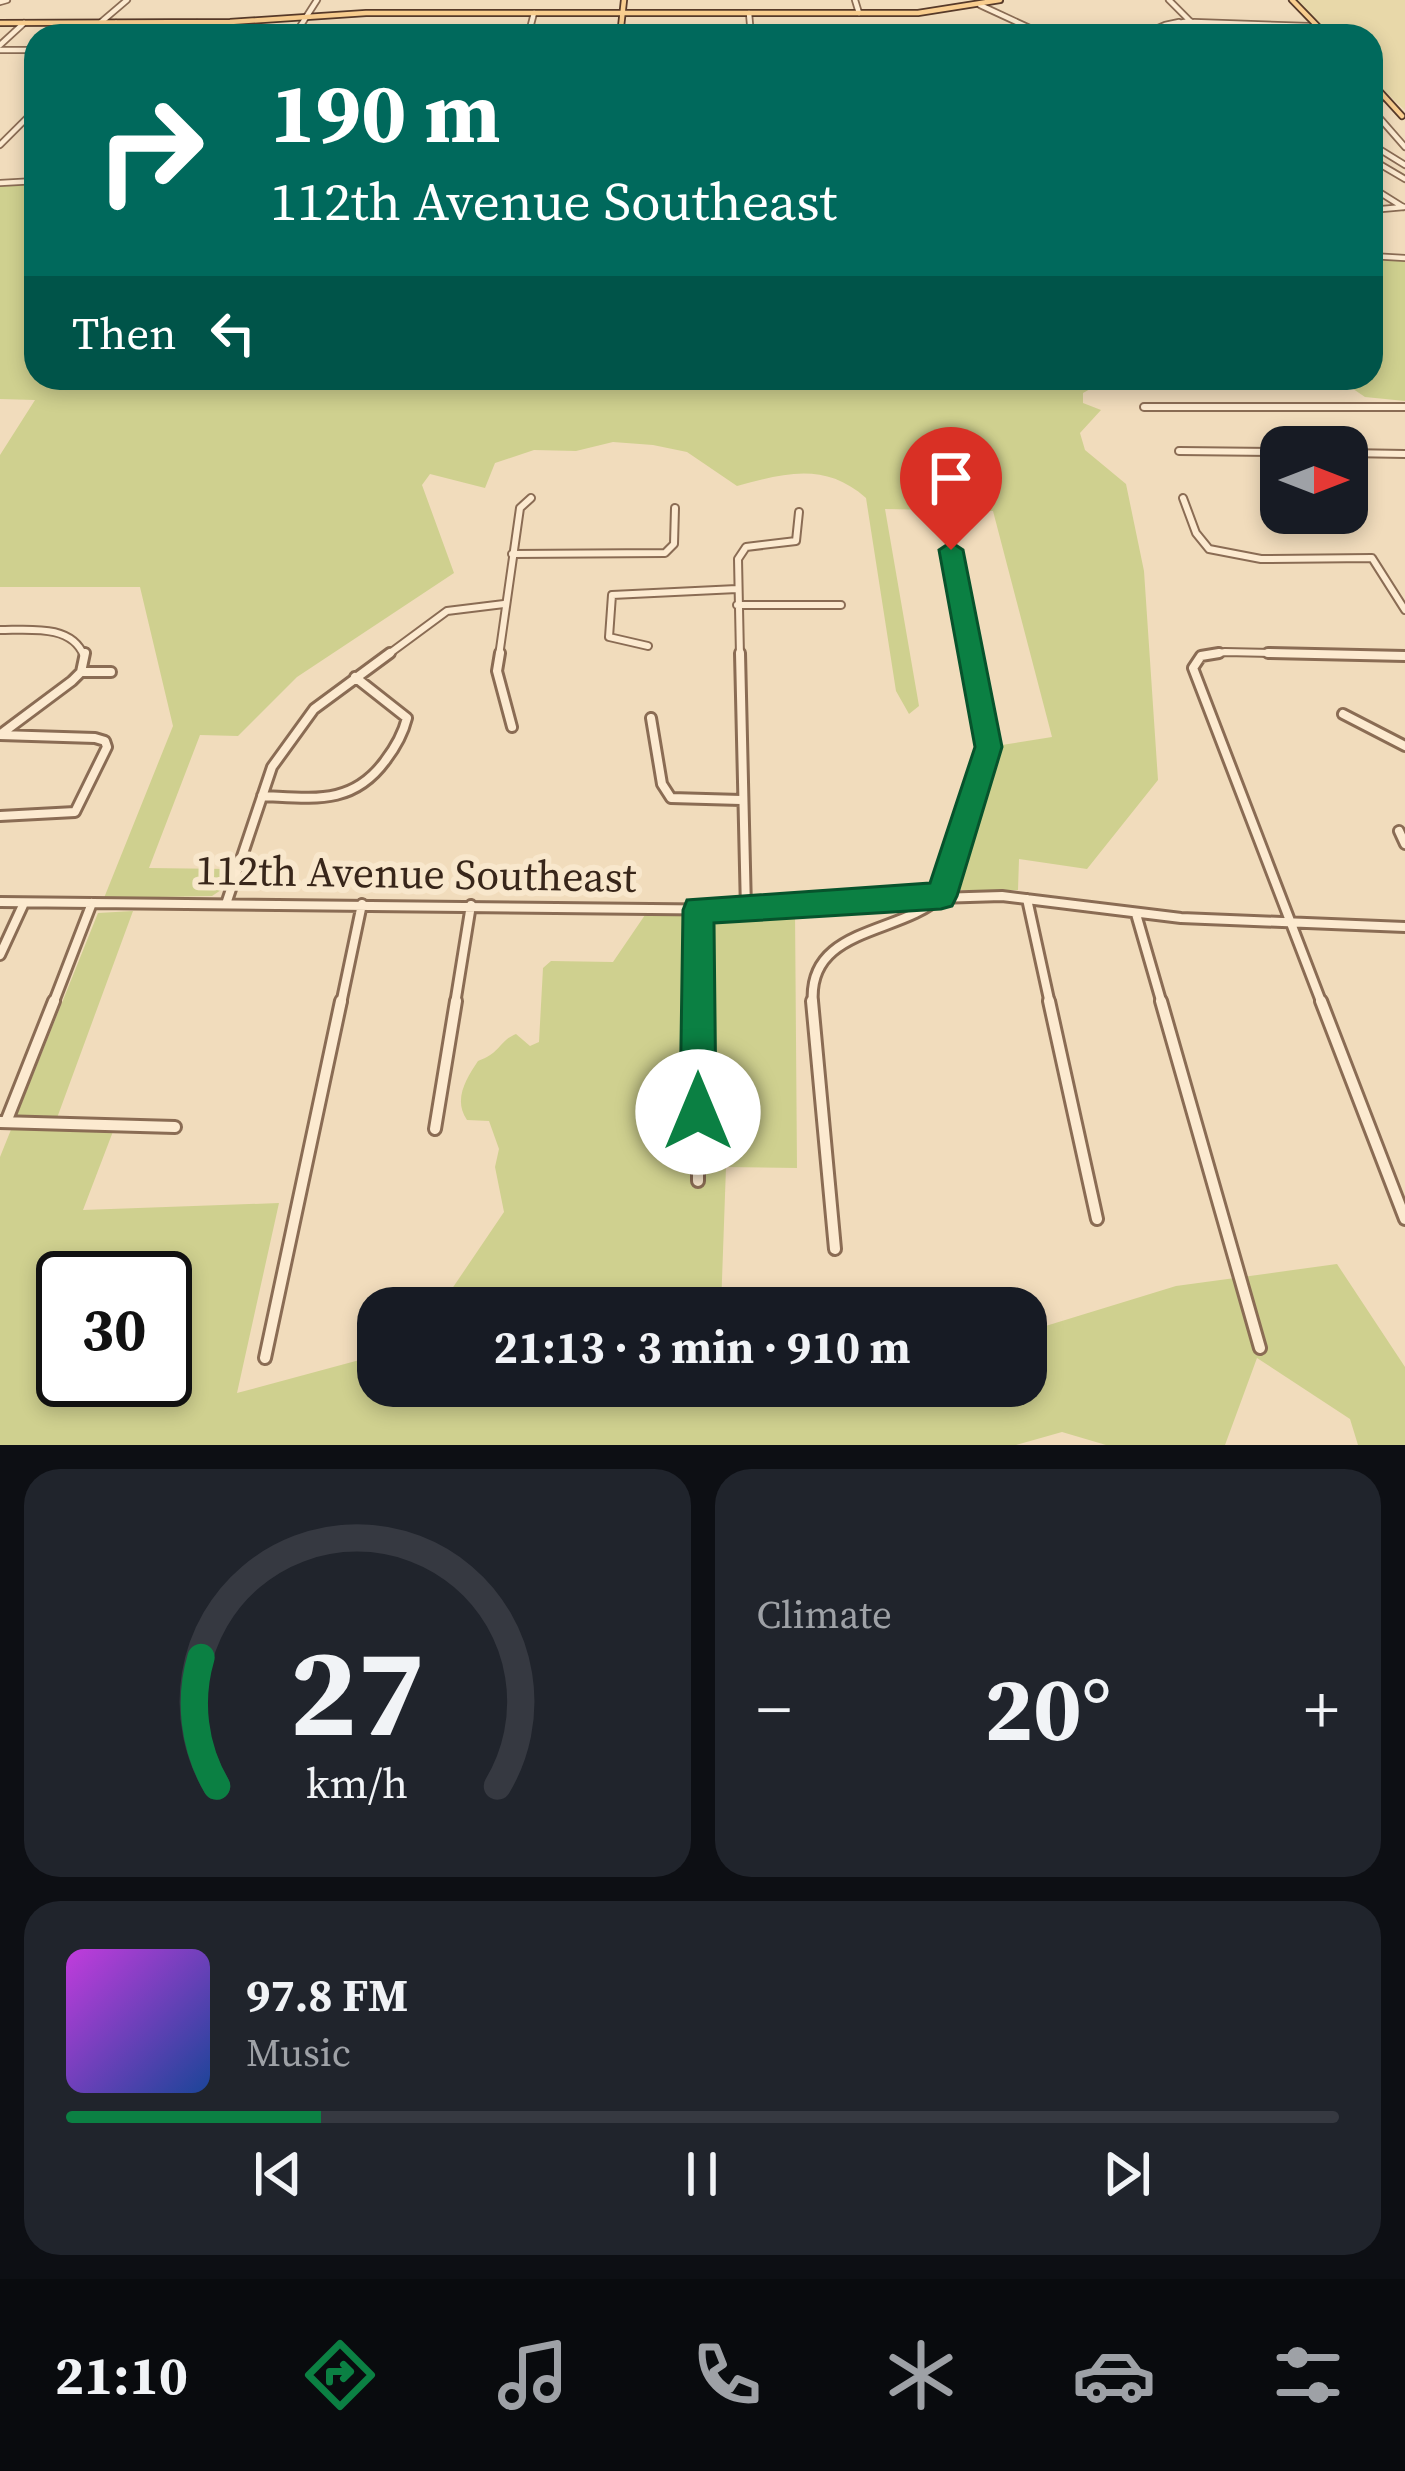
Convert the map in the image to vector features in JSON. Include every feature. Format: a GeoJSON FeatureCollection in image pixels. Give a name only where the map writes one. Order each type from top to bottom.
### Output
{"type":"FeatureCollection","features":[{"type":"Feature","properties":{"kind":"main road"},"geometry":{"type":"LineString","coordinates":[[622,24],[624,0]]}},
{"type":"Feature","properties":{"kind":"main road"},"geometry":{"type":"LineString","coordinates":[[0,23],[196,23],[306,16],[534,13],[859,14],[978,6],[1000,0]]}},
{"type":"Feature","properties":{"kind":"main road"},"geometry":{"type":"LineString","coordinates":[[1289,0],[1309,24]]}},
{"type":"Feature","properties":{"kind":"street"},"geometry":{"type":"LineString","coordinates":[[100,23],[128,0]]}},
{"type":"Feature","properties":{"kind":"street"},"geometry":{"type":"LineString","coordinates":[[301,24],[316,0]]}},
{"type":"Feature","properties":{"kind":"street"},"geometry":{"type":"LineString","coordinates":[[855,0],[859,14]]}},
{"type":"Feature","properties":{"kind":"street"},"geometry":{"type":"LineString","coordinates":[[1169,0],[1194,23]]}},
{"type":"Feature","properties":{"kind":"street"},"geometry":{"type":"LineString","coordinates":[[553,13],[555,4]]}},
{"type":"Feature","properties":{"kind":"street"},"geometry":{"type":"LineString","coordinates":[[978,6],[1018,24]]}},
{"type":"Feature","properties":{"kind":"street"},"geometry":{"type":"LineString","coordinates":[[1167,11],[1177,10]]}},
{"type":"Feature","properties":{"kind":"street"},"geometry":{"type":"LineString","coordinates":[[1177,10],[1180,22]]}},
{"type":"Feature","properties":{"kind":"street"},"geometry":{"type":"LineString","coordinates":[[531,24],[534,13]]}},
{"type":"Feature","properties":{"kind":"street"},"geometry":{"type":"LineString","coordinates":[[749,13],[750,24]]}},
{"type":"Feature","properties":{"kind":"street"},"geometry":{"type":"LineString","coordinates":[[0,47],[24,23]]}},
{"type":"Feature","properties":{"kind":"street"},"geometry":{"type":"LineString","coordinates":[[1170,24],[1216,24]]}},
{"type":"Feature","properties":{"kind":"street"},"geometry":{"type":"LineString","coordinates":[[0,145],[24,122]]}},
{"type":"Feature","properties":{"kind":"street"},"geometry":{"type":"LineString","coordinates":[[1383,122],[1405,147]]}},
{"type":"Feature","properties":{"kind":"street"},"geometry":{"type":"LineString","coordinates":[[1144,407],[1405,407]]}},
{"type":"Feature","properties":{"kind":"street"},"geometry":{"type":"LineString","coordinates":[[1179,452],[1260,452]]}},
{"type":"Feature","properties":{"kind":"street"},"geometry":{"type":"LineString","coordinates":[[1368,453],[1402,454],[1405,464]]}},
{"type":"Feature","properties":{"kind":"street"},"geometry":{"type":"LineString","coordinates":[[512,728],[496,683],[520,508],[532,498]]}},
{"type":"Feature","properties":{"kind":"street"},"geometry":{"type":"LineString","coordinates":[[1183,498],[1198,537],[1210,550],[1232,557],[1372,558],[1405,610]]}},
{"type":"Feature","properties":{"kind":"street"},"geometry":{"type":"LineString","coordinates":[[512,554],[670,551],[675,508]]}},
{"type":"Feature","properties":{"kind":"street"},"geometry":{"type":"LineString","coordinates":[[746,910],[736,589],[742,549],[796,541],[799,512]]}},
{"type":"Feature","properties":{"kind":"street"},"geometry":{"type":"LineString","coordinates":[[835,1249],[811,986],[814,971],[832,950],[929,908],[941,896],[988,747],[951,550]]}},
{"type":"Feature","properties":{"kind":"street"},"geometry":{"type":"LineString","coordinates":[[648,646],[609,637],[610,598],[616,592],[736,589]]}},
{"type":"Feature","properties":{"kind":"street"},"geometry":{"type":"LineString","coordinates":[[226,904],[262,796],[280,751],[295,730],[355,677],[457,608],[504,604]]}},
{"type":"Feature","properties":{"kind":"street"},"geometry":{"type":"LineString","coordinates":[[737,604],[841,605]]}},
{"type":"Feature","properties":{"kind":"street"},"geometry":{"type":"LineString","coordinates":[[0,645],[4,630],[68,634],[85,652],[81,672],[0,735]]}},
{"type":"Feature","properties":{"kind":"street"},"geometry":{"type":"LineString","coordinates":[[1405,656],[1225,652],[1194,660],[1194,677],[1294,923],[1405,1219]]}},
{"type":"Feature","properties":{"kind":"street"},"geometry":{"type":"LineString","coordinates":[[81,672],[111,672]]}},
{"type":"Feature","properties":{"kind":"street"},"geometry":{"type":"LineString","coordinates":[[262,796],[358,793],[404,734],[407,718],[355,677]]}},
{"type":"Feature","properties":{"kind":"street"},"geometry":{"type":"LineString","coordinates":[[1343,714],[1363,720],[1385,741],[1405,746]]}},
{"type":"Feature","properties":{"kind":"street"},"geometry":{"type":"LineString","coordinates":[[651,718],[662,784],[670,798],[741,800]]}},
{"type":"Feature","properties":{"kind":"street"},"geometry":{"type":"LineString","coordinates":[[0,735],[105,741],[106,751],[84,802],[71,814],[0,816]]}},
{"type":"Feature","properties":{"kind":"street"},"geometry":{"type":"LineString","coordinates":[[1399,831],[1405,844]]}},
{"type":"Feature","properties":{"kind":"street","name":"112th Avenue Southeast"},"geometry":{"type":"LineString","coordinates":[[0,902],[746,910],[941,896],[1027,899],[1136,914],[1405,927]]}},
{"type":"Feature","properties":{"kind":"street"},"geometry":{"type":"LineString","coordinates":[[1027,899],[1096,1219]]}},
{"type":"Feature","properties":{"kind":"street"},"geometry":{"type":"LineString","coordinates":[[0,956],[24,903]]}},
{"type":"Feature","properties":{"kind":"street"},"geometry":{"type":"LineString","coordinates":[[92,903],[3,1122],[176,1127]]}},
{"type":"Feature","properties":{"kind":"street"},"geometry":{"type":"LineString","coordinates":[[265,1358],[362,904]]}},
{"type":"Feature","properties":{"kind":"street"},"geometry":{"type":"LineString","coordinates":[[435,1129],[471,905]]}},
{"type":"Feature","properties":{"kind":"street"},"geometry":{"type":"LineString","coordinates":[[698,910],[698,1181]]}},
{"type":"Feature","properties":{"kind":"street"},"geometry":{"type":"LineString","coordinates":[[1136,914],[1260,1348]]}},
{"type":"Feature","properties":{"kind":"shaded area"},"geometry":{"type":"Polygon","coordinates":[[[1295,0],[1405,0],[1405,110],[1383,90],[1383,24],[1318,24],[1295,0]]]}},
{"type":"Feature","properties":{"kind":"green space"},"geometry":{"type":"Polygon","coordinates":[[[24,184],[24,390],[1088,390],[1083,393],[1083,403],[1101,410],[1080,433],[1085,450],[1126,484],[1144,571],[1158,780],[1087,869],[1019,859],[1018,890],[943,890],[989,747],[1052,737],[993,511],[885,509],[919,706],[909,714],[896,691],[866,498],[851,487],[804,474],[737,486],[687,452],[653,445],[613,442],[576,451],[534,450],[495,463],[485,488],[430,474],[422,485],[454,573],[297,677],[238,736],[200,735],[149,868],[228,869],[221,890],[212,896],[104,898],[173,726],[140,587],[0,587],[0,455],[35,400],[0,399],[0,185],[24,184]]]}},
{"type":"Feature","properties":{"kind":"green space"},"geometry":{"type":"Polygon","coordinates":[[[1383,260],[1405,261],[1405,401],[1365,397],[1355,390],[1383,390],[1383,260]]]}},
{"type":"Feature","properties":{"kind":"green space"},"geometry":{"type":"Polygon","coordinates":[[[133,911],[57,1118],[117,1121],[83,1210],[279,1203],[237,1393],[357,1361],[357,1407],[1047,1407],[1047,1326],[1176,1286],[1337,1264],[1405,1367],[1405,1445],[1358,1445],[1350,1419],[1257,1358],[1225,1445],[1106,1445],[1062,1432],[1016,1445],[0,1445],[0,1157],[98,913],[133,911]]]}},
{"type":"Feature","properties":{"kind":"green space"},"geometry":{"type":"Polygon","coordinates":[[[795,911],[797,1168],[726,1167],[722,1287],[453,1287],[504,1212],[495,1167],[499,1149],[489,1121],[467,1120],[461,1105],[469,1075],[478,1061],[516,1034],[530,1046],[539,1042],[543,968],[551,961],[613,962],[645,915],[795,911]]]}},
{"type":"Feature","properties":{"kind":"route"},"geometry":{"type":"LineString","coordinates":[[698,1112],[698,910],[941,896],[988,747],[951,550]]}}]}
